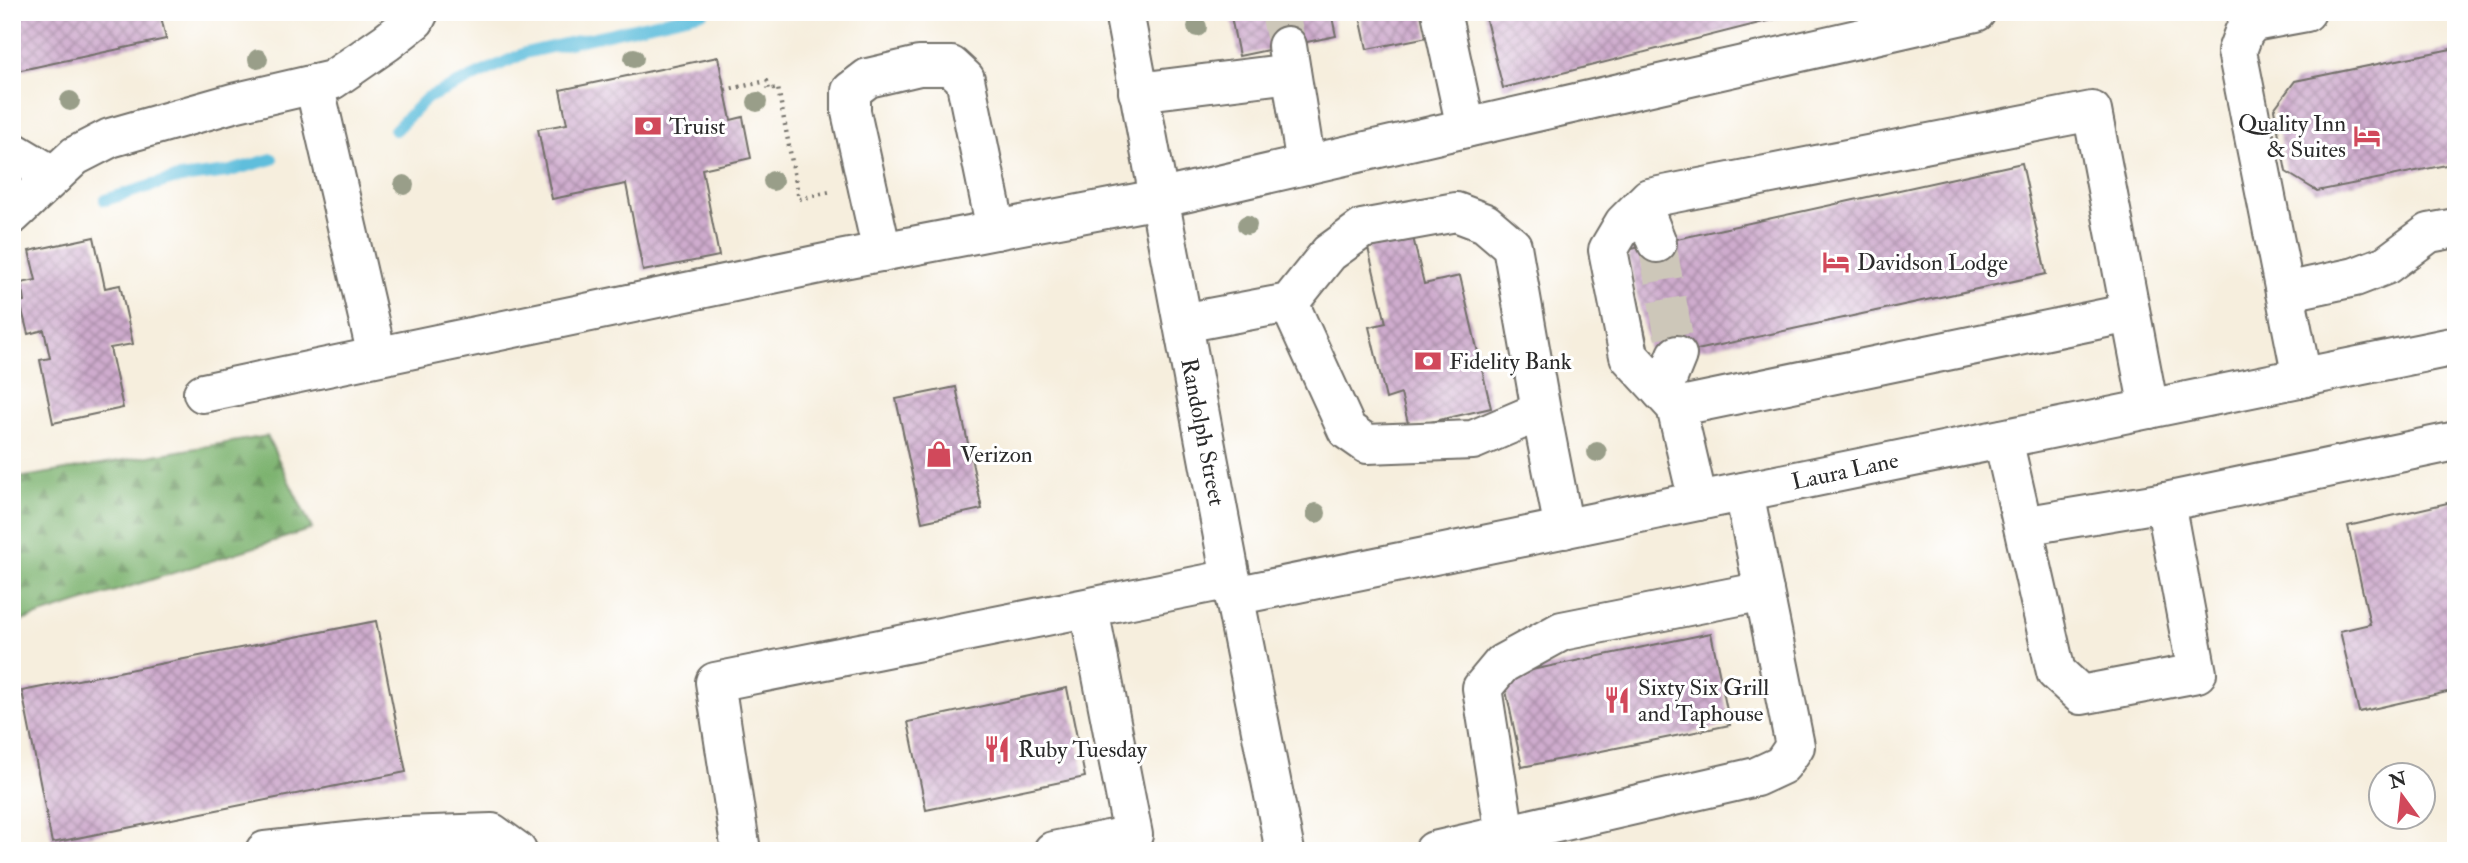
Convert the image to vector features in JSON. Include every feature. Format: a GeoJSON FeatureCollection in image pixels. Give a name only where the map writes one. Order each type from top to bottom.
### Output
{"type":"FeatureCollection","features":[{"type":"Feature","properties":{"kind":"street"},"geometry":{"type":"LineString","coordinates":[[12,215],[75,156],[110,138],[220,107],[332,80],[387,42],[415,20],[419,12]]}},
{"type":"Feature","properties":{"kind":"street","name":"Randolph Street"},"geometry":{"type":"LineString","coordinates":[[1124,12],[1285,851]]}},
{"type":"Feature","properties":{"kind":"street"},"geometry":{"type":"LineString","coordinates":[[1441,12],[1466,128]]}},
{"type":"Feature","properties":{"kind":"street"},"geometry":{"type":"LineString","coordinates":[[203,393],[882,252],[1158,199],[1976,12]]}},
{"type":"Feature","properties":{"kind":"street"},"geometry":{"type":"LineString","coordinates":[[2302,378],[2237,51],[2244,32],[2253,22],[2306,12]]}},
{"type":"Feature","properties":{"kind":"street"},"geometry":{"type":"LineString","coordinates":[[1138,92],[1289,59],[1306,165]]}},
{"type":"Feature","properties":{"kind":"street"},"geometry":{"type":"LineString","coordinates":[[882,252],[851,112],[851,91],[868,78],[919,66],[951,66],[965,79],[996,230]]}},
{"type":"Feature","properties":{"kind":"street"},"geometry":{"type":"LineString","coordinates":[[314,84],[377,356]]}},
{"type":"Feature","properties":{"kind":"street"},"geometry":{"type":"LineString","coordinates":[[1669,399],[1629,356],[1608,250],[1624,223],[1649,198],[2092,111],[2149,409]]}},
{"type":"Feature","properties":{"kind":"street"},"geometry":{"type":"LineString","coordinates":[[12,151],[54,176]]}},
{"type":"Feature","properties":{"kind":"street"},"geometry":{"type":"LineString","coordinates":[[1642,205],[1657,243]]}},
{"type":"Feature","properties":{"kind":"street"},"geometry":{"type":"LineString","coordinates":[[1183,323],[1289,303],[1329,253],[1362,229],[1456,212],[1485,223],[1512,246],[1564,529]]}},
{"type":"Feature","properties":{"kind":"street"},"geometry":{"type":"LineString","coordinates":[[2285,292],[2355,277],[2386,265],[2429,233],[2456,228]]}},
{"type":"Feature","properties":{"kind":"street"},"geometry":{"type":"LineString","coordinates":[[1289,303],[1347,430],[1367,444],[1473,440],[1541,411]]}},
{"type":"Feature","properties":{"kind":"street"},"geometry":{"type":"LineString","coordinates":[[1669,399],[2130,313]]}},
{"type":"Feature","properties":{"kind":"street","name":"Laura Lane"},"geometry":{"type":"LineString","coordinates":[[741,851],[715,682],[1089,608],[1233,587],[1564,529],[2456,346]]}},
{"type":"Feature","properties":{"kind":"street"},"geometry":{"type":"LineString","coordinates":[[1677,355],[1669,399],[1698,501]]}},
{"type":"Feature","properties":{"kind":"street"},"geometry":{"type":"LineString","coordinates":[[2003,439],[2056,672],[2081,695],[2197,673],[2165,502]]}},
{"type":"Feature","properties":{"kind":"street"},"geometry":{"type":"LineString","coordinates":[[2023,526],[2165,502],[2456,441]]}},
{"type":"Feature","properties":{"kind":"street"},"geometry":{"type":"LineString","coordinates":[[1434,851],[1756,778],[1782,765],[1795,746],[1744,492]]}},
{"type":"Feature","properties":{"kind":"street"},"geometry":{"type":"LineString","coordinates":[[1505,835],[1482,688],[1502,664],[1562,631],[1764,591]]}},
{"type":"Feature","properties":{"kind":"street"},"geometry":{"type":"LineString","coordinates":[[1053,851],[1133,835],[1089,608]]}},
{"type":"Feature","properties":{"kind":"street"},"geometry":{"type":"LineString","coordinates":[[265,851],[402,836],[492,833],[517,851]]}},
{"type":"Feature","properties":{"kind":"path"},"geometry":{"type":"LineString","coordinates":[[725,90],[767,81],[769,90],[778,88],[799,199]]}},
{"type":"Feature","properties":{"kind":"green space"},"geometry":{"type":"Polygon","coordinates":[[[267,436],[312,529],[12,624],[12,479],[267,436]]]}},
{"type":"Feature","properties":{"kind":"building"},"geometry":{"type":"Polygon","coordinates":[[[12,12],[160,12],[166,39],[12,72],[12,12]]]}},
{"type":"Feature","properties":{"kind":"building"},"geometry":{"type":"Polygon","coordinates":[[[1230,12],[1331,12],[1336,36],[1239,56],[1230,12]]]}},
{"type":"Feature","properties":{"kind":"building"},"geometry":{"type":"Polygon","coordinates":[[[1359,12],[1424,12],[1428,37],[1367,49],[1359,12]]]}},
{"type":"Feature","properties":{"kind":"building"},"geometry":{"type":"Polygon","coordinates":[[[1484,12],[1799,12],[1799,13],[1503,88],[1484,12]]]}},
{"type":"Feature","properties":{"kind":"building","name":"Quality Inn & Suites"},"geometry":{"type":"Polygon","coordinates":[[[2456,48],[2456,163],[2317,191],[2286,172],[2274,109],[2295,81],[2456,48]]]}},
{"type":"Feature","properties":{"kind":"building","name":"Truist"},"geometry":{"type":"Polygon","coordinates":[[[718,57],[731,120],[743,117],[751,158],[702,169],[719,256],[643,271],[626,184],[552,199],[538,129],[567,124],[560,90],[718,57]]]}},
{"type":"Feature","properties":{"kind":"building","name":"Davidson Lodge"},"geometry":{"type":"Polygon","coordinates":[[[2022,163],[2046,274],[1651,360],[1627,250],[2022,163]]]}},
{"type":"Feature","properties":{"kind":"building","name":"Fidelity Bank"},"geometry":{"type":"Polygon","coordinates":[[[1412,233],[1424,284],[1460,276],[1491,408],[1409,427],[1401,394],[1386,399],[1369,327],[1386,323],[1367,244],[1412,233]]]}},
{"type":"Feature","properties":{"kind":"building"},"geometry":{"type":"Polygon","coordinates":[[[94,237],[105,288],[120,285],[133,344],[110,348],[123,408],[53,423],[40,360],[50,358],[44,330],[28,334],[20,302],[24,301],[21,283],[36,280],[29,251],[94,237]]]}},
{"type":"Feature","properties":{"kind":"building","name":"Verizon"},"geometry":{"type":"Polygon","coordinates":[[[956,387],[982,509],[922,522],[896,399],[956,387]]]}},
{"type":"Feature","properties":{"kind":"building"},"geometry":{"type":"Polygon","coordinates":[[[2456,501],[2456,690],[2359,712],[2340,631],[2370,624],[2348,526],[2456,501]]]}},
{"type":"Feature","properties":{"kind":"building"},"geometry":{"type":"Polygon","coordinates":[[[376,621],[406,772],[52,843],[22,691],[376,621]]]}},
{"type":"Feature","properties":{"kind":"building","name":"Sixty Six Grill and Taphouse"},"geometry":{"type":"Polygon","coordinates":[[[1711,633],[1730,725],[1522,767],[1503,676],[1711,633]]]}},
{"type":"Feature","properties":{"kind":"building","name":"Ruby Tuesday"},"geometry":{"type":"Polygon","coordinates":[[[1067,688],[1085,777],[926,810],[908,722],[1067,688]]]}},
{"type":"Feature","properties":{"kind":"waterway"},"geometry":{"type":"LineString","coordinates":[[395,130],[427,98],[525,53],[704,12]]}},
{"type":"Feature","properties":{"kind":"waterway"},"geometry":{"type":"LineString","coordinates":[[105,200],[173,179],[227,172],[272,159]]}},
{"type":"Feature","properties":{"kind":"tunnel"},"geometry":{"type":"LineString","coordinates":[[1280,12],[1287,46]]}},
{"type":"Feature","properties":{"kind":"tunnel"},"geometry":{"type":"LineString","coordinates":[[1657,243],[1677,355]]}},
{"type":"Feature","properties":{"kind":"place","name":"Truist"},"geometry":{"type":"Point","coordinates":[648,126]}},
{"type":"Feature","properties":{"kind":"place","name":"Quality Inn & Suites"},"geometry":{"type":"Point","coordinates":[2367,136]}},
{"type":"Feature","properties":{"kind":"place","name":"Davidson Lodge"},"geometry":{"type":"Point","coordinates":[1836,262]}},
{"type":"Feature","properties":{"kind":"place","name":"Fidelity Bank"},"geometry":{"type":"Point","coordinates":[1428,361]}},
{"type":"Feature","properties":{"kind":"place","name":"Verizon"},"geometry":{"type":"Point","coordinates":[939,454]}},
{"type":"Feature","properties":{"kind":"place","name":"Sixty Six Grill and Taphouse"},"geometry":{"type":"Point","coordinates":[1617,700]}},
{"type":"Feature","properties":{"kind":"place","name":"Ruby Tuesday"},"geometry":{"type":"Point","coordinates":[997,749]}}]}
